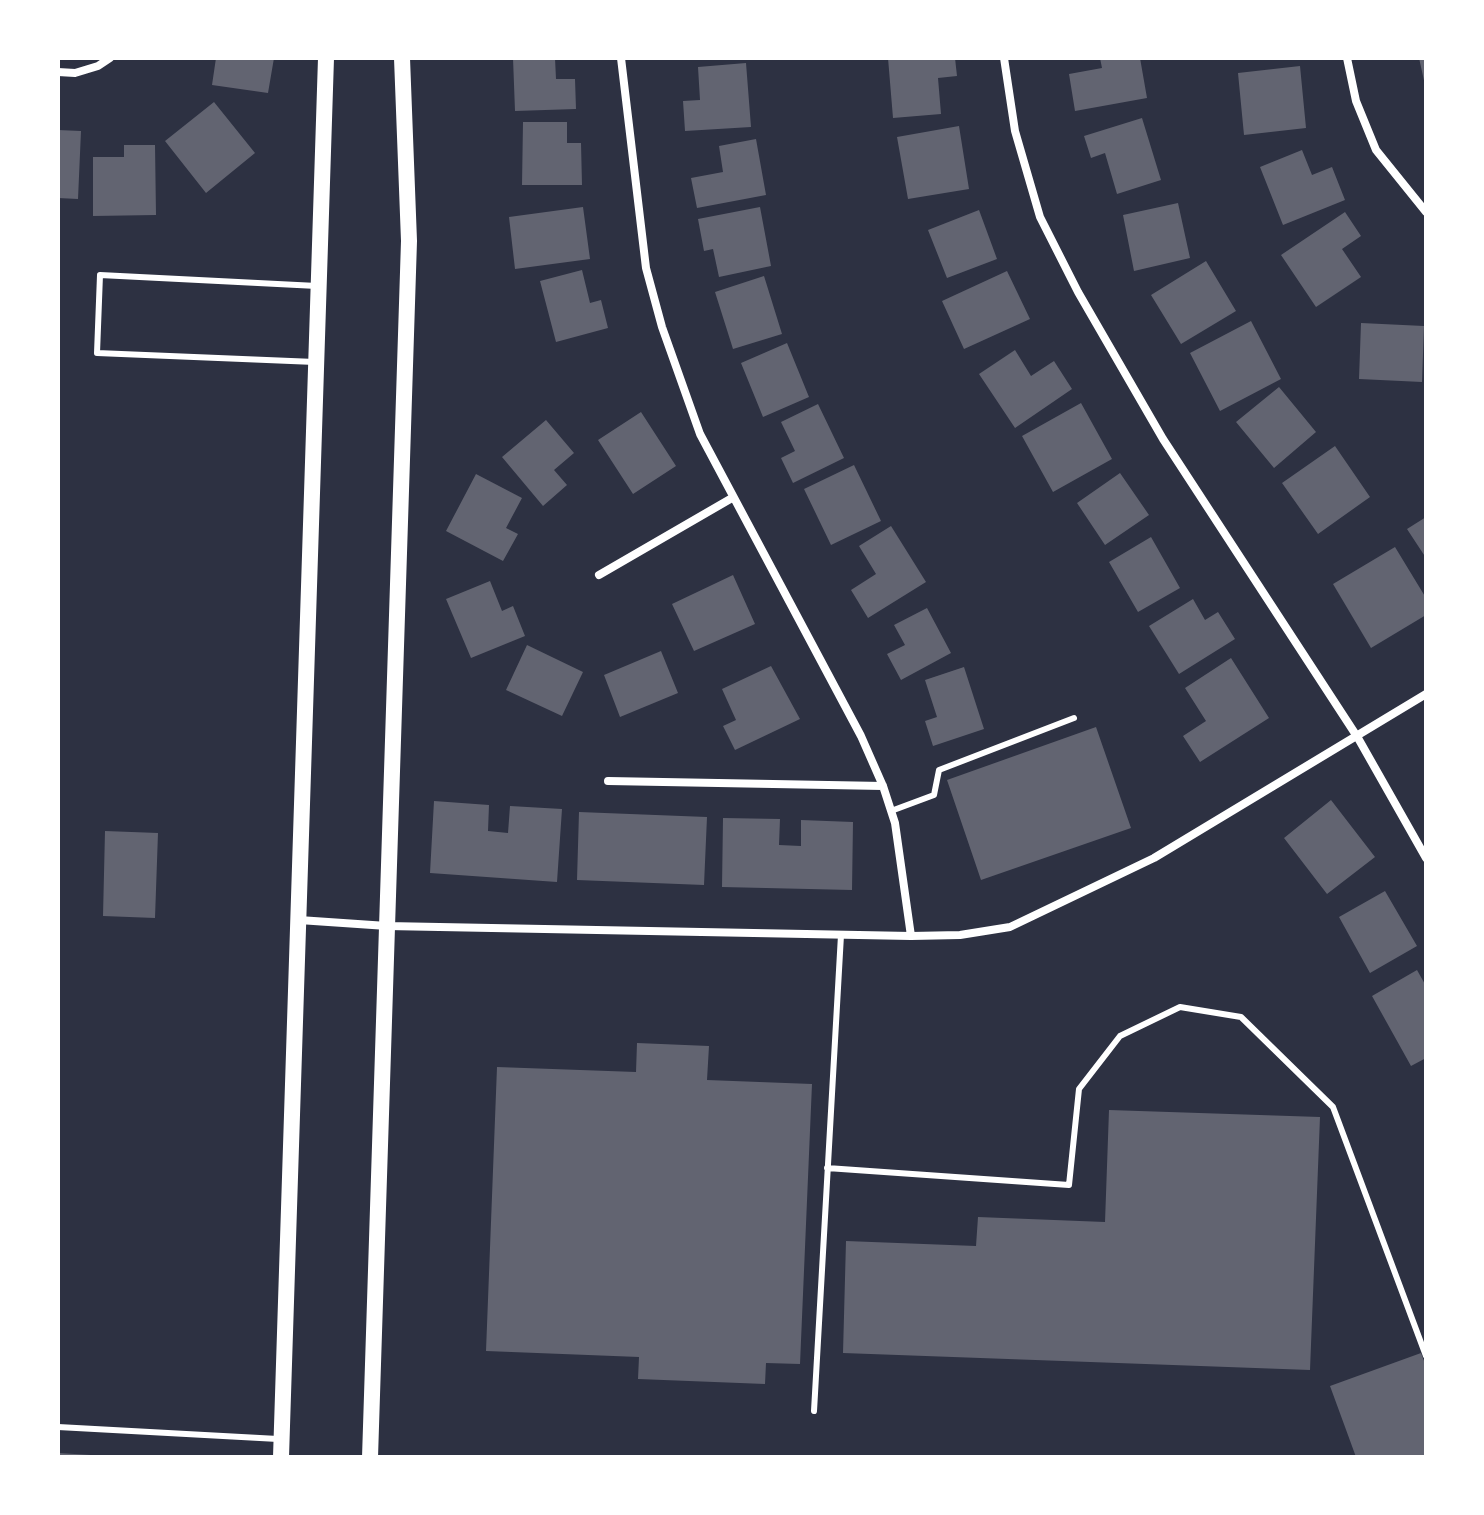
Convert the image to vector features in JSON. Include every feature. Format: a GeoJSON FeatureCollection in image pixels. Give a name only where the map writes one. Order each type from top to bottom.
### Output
{"type":"FeatureCollection","features":[{"type":"Feature","properties":{"kind":"main road"},"geometry":{"type":"LineString","coordinates":[[281,1457],[326,58]]}},
{"type":"Feature","properties":{"kind":"main road"},"geometry":{"type":"LineString","coordinates":[[370,1457],[409,241],[402,58]]}},
{"type":"Feature","properties":{"kind":"street"},"geometry":{"type":"LineString","coordinates":[[58,72],[75,73],[98,66],[110,58]]}},
{"type":"Feature","properties":{"kind":"street"},"geometry":{"type":"LineString","coordinates":[[621,58],[646,268],[662,327],[700,434],[861,736],[883,786],[891,811],[911,936]]}},
{"type":"Feature","properties":{"kind":"street"},"geometry":{"type":"LineString","coordinates":[[1004,58],[1015,131],[1040,217],[1078,292],[1163,439],[1358,738],[1426,858]]}},
{"type":"Feature","properties":{"kind":"street"},"geometry":{"type":"LineString","coordinates":[[1347,58],[1356,101],[1376,150],[1426,212]]}},
{"type":"Feature","properties":{"kind":"street"},"geometry":{"type":"LineString","coordinates":[[599,575],[732,498]]}},
{"type":"Feature","properties":{"kind":"street"},"geometry":{"type":"LineString","coordinates":[[299,920],[387,926],[911,936],[960,935],[1010,927],[1154,858],[1358,738],[1426,694]]}},
{"type":"Feature","properties":{"kind":"street"},"geometry":{"type":"LineString","coordinates":[[608,781],[883,786]]}},
{"type":"Feature","properties":{"kind":"lane"},"geometry":{"type":"LineString","coordinates":[[318,362],[97,353],[100,275],[320,286]]}},
{"type":"Feature","properties":{"kind":"lane"},"geometry":{"type":"LineString","coordinates":[[891,811],[934,795],[939,770],[1074,718]]}},
{"type":"Feature","properties":{"kind":"lane"},"geometry":{"type":"LineString","coordinates":[[814,1411],[841,935]]}},
{"type":"Feature","properties":{"kind":"lane"},"geometry":{"type":"LineString","coordinates":[[827,1168],[1069,1185],[1079,1089],[1120,1036],[1180,1007],[1241,1017],[1333,1107],[1426,1356]]}},
{"type":"Feature","properties":{"kind":"lane"},"geometry":{"type":"LineString","coordinates":[[58,1427],[282,1439]]}},
{"type":"Feature","properties":{"kind":"building"},"geometry":{"type":"Polygon","coordinates":[[[216,58],[274,58],[268,93],[212,85],[216,58]]]}},
{"type":"Feature","properties":{"kind":"building"},"geometry":{"type":"Polygon","coordinates":[[[513,58],[555,58],[556,79],[575,79],[576,109],[515,111],[513,58]]]}},
{"type":"Feature","properties":{"kind":"building"},"geometry":{"type":"Polygon","coordinates":[[[888,58],[955,58],[957,76],[938,78],[941,114],[893,118],[888,58]]]}},
{"type":"Feature","properties":{"kind":"building"},"geometry":{"type":"Polygon","coordinates":[[[1100,58],[1140,58],[1147,98],[1075,111],[1069,74],[1102,68],[1100,58]]]}},
{"type":"Feature","properties":{"kind":"building"},"geometry":{"type":"Polygon","coordinates":[[[1419,58],[1426,58],[1425,85],[1419,58]]]}},
{"type":"Feature","properties":{"kind":"building"},"geometry":{"type":"Polygon","coordinates":[[[746,63],[751,127],[685,131],[683,101],[700,100],[698,67],[746,63]]]}},
{"type":"Feature","properties":{"kind":"building"},"geometry":{"type":"Polygon","coordinates":[[[1300,66],[1306,128],[1244,135],[1238,73],[1300,66]]]}},
{"type":"Feature","properties":{"kind":"building"},"geometry":{"type":"Polygon","coordinates":[[[214,102],[255,153],[206,193],[165,141],[214,102]]]}},
{"type":"Feature","properties":{"kind":"building"},"geometry":{"type":"Polygon","coordinates":[[[1142,118],[1161,180],[1117,194],[1105,153],[1091,158],[1084,136],[1142,118]]]}},
{"type":"Feature","properties":{"kind":"building"},"geometry":{"type":"Polygon","coordinates":[[[523,122],[567,122],[567,143],[581,143],[582,185],[522,185],[523,122]]]}},
{"type":"Feature","properties":{"kind":"building"},"geometry":{"type":"Polygon","coordinates":[[[959,126],[969,189],[908,199],[897,137],[959,126]]]}},
{"type":"Feature","properties":{"kind":"building"},"geometry":{"type":"Polygon","coordinates":[[[58,130],[81,131],[78,199],[58,198],[58,130]]]}},
{"type":"Feature","properties":{"kind":"building"},"geometry":{"type":"Polygon","coordinates":[[[756,139],[766,195],[697,208],[691,178],[723,172],[719,146],[756,139]]]}},
{"type":"Feature","properties":{"kind":"building"},"geometry":{"type":"Polygon","coordinates":[[[124,145],[155,145],[156,215],[93,216],[93,157],[124,157],[124,145]]]}},
{"type":"Feature","properties":{"kind":"building"},"geometry":{"type":"Polygon","coordinates":[[[1302,150],[1312,175],[1332,167],[1345,200],[1283,225],[1260,167],[1302,150]]]}},
{"type":"Feature","properties":{"kind":"building"},"geometry":{"type":"Polygon","coordinates":[[[1178,203],[1190,258],[1134,271],[1123,215],[1178,203]]]}},
{"type":"Feature","properties":{"kind":"building"},"geometry":{"type":"Polygon","coordinates":[[[583,207],[590,259],[515,269],[509,217],[583,207]]]}},
{"type":"Feature","properties":{"kind":"building"},"geometry":{"type":"Polygon","coordinates":[[[760,207],[771,266],[719,277],[713,249],[704,251],[698,219],[760,207]]]}},
{"type":"Feature","properties":{"kind":"building"},"geometry":{"type":"Polygon","coordinates":[[[979,210],[997,259],[947,278],[928,230],[979,210]]]}},
{"type":"Feature","properties":{"kind":"building"},"geometry":{"type":"Polygon","coordinates":[[[1345,212],[1361,236],[1342,249],[1361,277],[1316,307],[1281,255],[1345,212]]]}},
{"type":"Feature","properties":{"kind":"building"},"geometry":{"type":"Polygon","coordinates":[[[1206,261],[1236,311],[1181,344],[1151,295],[1206,261]]]}},
{"type":"Feature","properties":{"kind":"building"},"geometry":{"type":"Polygon","coordinates":[[[582,270],[590,303],[601,300],[608,328],[556,342],[540,281],[582,270]]]}},
{"type":"Feature","properties":{"kind":"building"},"geometry":{"type":"Polygon","coordinates":[[[1007,271],[1030,319],[964,349],[942,301],[1007,271]]]}},
{"type":"Feature","properties":{"kind":"building"},"geometry":{"type":"Polygon","coordinates":[[[764,276],[782,334],[733,349],[715,292],[764,276]]]}},
{"type":"Feature","properties":{"kind":"building"},"geometry":{"type":"Polygon","coordinates":[[[1251,321],[1281,379],[1220,411],[1190,353],[1251,321]]]}},
{"type":"Feature","properties":{"kind":"building"},"geometry":{"type":"Polygon","coordinates":[[[1361,323],[1424,326],[1422,382],[1359,379],[1361,323]]]}},
{"type":"Feature","properties":{"kind":"building"},"geometry":{"type":"Polygon","coordinates":[[[787,343],[809,397],[763,417],[741,363],[787,343]]]}},
{"type":"Feature","properties":{"kind":"building"},"geometry":{"type":"Polygon","coordinates":[[[1015,350],[1031,376],[1054,361],[1072,389],[1015,428],[979,374],[1015,350]]]}},
{"type":"Feature","properties":{"kind":"building"},"geometry":{"type":"Polygon","coordinates":[[[1279,387],[1316,432],[1274,468],[1236,422],[1279,387]]]}},
{"type":"Feature","properties":{"kind":"building"},"geometry":{"type":"Polygon","coordinates":[[[1081,403],[1112,459],[1053,492],[1022,436],[1081,403]]]}},
{"type":"Feature","properties":{"kind":"building"},"geometry":{"type":"Polygon","coordinates":[[[818,404],[844,458],[793,483],[781,458],[795,451],[781,422],[818,404]]]}},
{"type":"Feature","properties":{"kind":"building"},"geometry":{"type":"Polygon","coordinates":[[[641,412],[676,466],[633,494],[598,440],[641,412]]]}},
{"type":"Feature","properties":{"kind":"building"},"geometry":{"type":"Polygon","coordinates":[[[546,420],[574,453],[554,470],[567,485],[543,506],[502,457],[546,420]]]}},
{"type":"Feature","properties":{"kind":"building"},"geometry":{"type":"Polygon","coordinates":[[[1335,446],[1370,497],[1318,534],[1282,483],[1335,446]]]}},
{"type":"Feature","properties":{"kind":"building"},"geometry":{"type":"Polygon","coordinates":[[[854,465],[881,521],[831,545],[804,489],[854,465]]]}},
{"type":"Feature","properties":{"kind":"building"},"geometry":{"type":"Polygon","coordinates":[[[1120,473],[1149,515],[1105,545],[1077,503],[1120,473]]]}},
{"type":"Feature","properties":{"kind":"building"},"geometry":{"type":"Polygon","coordinates":[[[476,474],[522,498],[506,528],[518,534],[503,561],[446,531],[476,474]]]}},
{"type":"Feature","properties":{"kind":"building"},"geometry":{"type":"Polygon","coordinates":[[[1426,517],[1426,558],[1407,529],[1426,517]]]}},
{"type":"Feature","properties":{"kind":"building"},"geometry":{"type":"Polygon","coordinates":[[[891,526],[926,582],[868,618],[851,590],[876,574],[859,546],[891,526]]]}},
{"type":"Feature","properties":{"kind":"building"},"geometry":{"type":"Polygon","coordinates":[[[1151,537],[1180,588],[1138,612],[1109,562],[1151,537]]]}},
{"type":"Feature","properties":{"kind":"building"},"geometry":{"type":"Polygon","coordinates":[[[1395,547],[1426,598],[1426,615],[1371,648],[1333,584],[1395,547]]]}},
{"type":"Feature","properties":{"kind":"building"},"geometry":{"type":"Polygon","coordinates":[[[733,575],[755,624],[694,651],[672,604],[733,575]]]}},
{"type":"Feature","properties":{"kind":"building"},"geometry":{"type":"Polygon","coordinates":[[[490,581],[502,611],[513,606],[525,636],[471,658],[446,599],[490,581]]]}},
{"type":"Feature","properties":{"kind":"building"},"geometry":{"type":"Polygon","coordinates":[[[1193,599],[1205,620],[1218,612],[1235,639],[1179,674],[1149,626],[1193,599]]]}},
{"type":"Feature","properties":{"kind":"building"},"geometry":{"type":"Polygon","coordinates":[[[927,608],[951,653],[901,680],[887,654],[905,645],[894,625],[927,608]]]}},
{"type":"Feature","properties":{"kind":"building"},"geometry":{"type":"Polygon","coordinates":[[[527,645],[583,672],[562,716],[506,690],[527,645]]]}},
{"type":"Feature","properties":{"kind":"building"},"geometry":{"type":"Polygon","coordinates":[[[661,651],[678,693],[620,717],[604,675],[661,651]]]}},
{"type":"Feature","properties":{"kind":"building"},"geometry":{"type":"Polygon","coordinates":[[[1231,658],[1269,718],[1200,762],[1183,736],[1206,721],[1185,688],[1231,658]]]}},
{"type":"Feature","properties":{"kind":"building"},"geometry":{"type":"Polygon","coordinates":[[[771,666],[800,719],[735,750],[723,726],[736,720],[722,689],[771,666]]]}},
{"type":"Feature","properties":{"kind":"building"},"geometry":{"type":"Polygon","coordinates":[[[964,667],[984,729],[933,746],[925,721],[937,717],[925,680],[964,667]]]}},
{"type":"Feature","properties":{"kind":"building"},"geometry":{"type":"Polygon","coordinates":[[[1096,727],[1131,828],[981,880],[947,780],[1096,727]]]}},
{"type":"Feature","properties":{"kind":"building"},"geometry":{"type":"Polygon","coordinates":[[[1331,800],[1375,857],[1327,894],[1284,838],[1331,800]]]}},
{"type":"Feature","properties":{"kind":"building"},"geometry":{"type":"Polygon","coordinates":[[[434,801],[489,805],[488,831],[508,833],[510,806],[562,809],[557,882],[430,873],[434,801]]]}},
{"type":"Feature","properties":{"kind":"building"},"geometry":{"type":"Polygon","coordinates":[[[579,812],[707,817],[704,885],[577,880],[579,812]]]}},
{"type":"Feature","properties":{"kind":"building"},"geometry":{"type":"Polygon","coordinates":[[[723,818],[780,819],[779,845],[801,846],[801,820],[853,822],[852,890],[722,887],[723,818]]]}},
{"type":"Feature","properties":{"kind":"building"},"geometry":{"type":"Polygon","coordinates":[[[105,831],[158,833],[155,918],[103,916],[105,831]]]}},
{"type":"Feature","properties":{"kind":"building"},"geometry":{"type":"Polygon","coordinates":[[[1385,891],[1417,946],[1370,973],[1339,917],[1385,891]]]}},
{"type":"Feature","properties":{"kind":"building"},"geometry":{"type":"Polygon","coordinates":[[[1417,970],[1426,986],[1426,1058],[1411,1066],[1372,996],[1417,970]]]}},
{"type":"Feature","properties":{"kind":"building"},"geometry":{"type":"Polygon","coordinates":[[[637,1043],[709,1046],[707,1080],[812,1084],[800,1364],[766,1363],[765,1384],[638,1379],[639,1357],[486,1351],[497,1067],[636,1072],[637,1043]]]}},
{"type":"Feature","properties":{"kind":"building"},"geometry":{"type":"Polygon","coordinates":[[[1109,1110],[1320,1117],[1310,1370],[843,1353],[846,1241],[976,1246],[978,1217],[1105,1222],[1109,1110]]]}},
{"type":"Feature","properties":{"kind":"building"},"geometry":{"type":"Polygon","coordinates":[[[1421,1353],[1426,1366],[1426,1457],[1356,1457],[1330,1386],[1421,1353]]]}},
{"type":"Feature","properties":{"kind":"building"},"geometry":{"type":"Polygon","coordinates":[[[58,1453],[91,1455],[91,1457],[58,1457],[58,1453]]]}}]}
